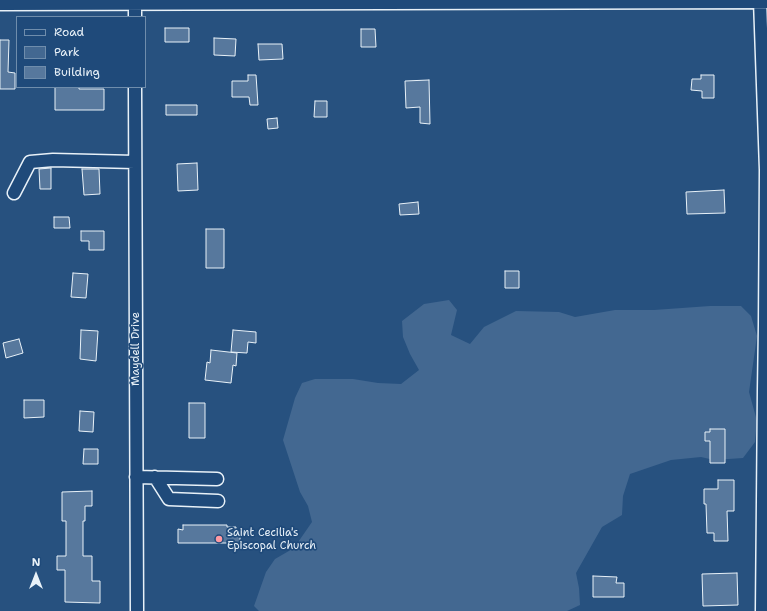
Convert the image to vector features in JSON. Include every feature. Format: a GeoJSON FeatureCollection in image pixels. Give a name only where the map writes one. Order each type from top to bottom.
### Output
{"type":"FeatureCollection","features":[{"type":"Feature","properties":{"kind":"street"},"geometry":{"type":"LineString","coordinates":[[135,2],[135,16]]}},
{"type":"Feature","properties":{"kind":"street"},"geometry":{"type":"LineString","coordinates":[[0,4],[135,2],[762,2],[766,170],[762,611]]}},
{"type":"Feature","properties":{"kind":"street","name":"Maydell Drive"},"geometry":{"type":"LineString","coordinates":[[135,88],[137,611]]}},
{"type":"Feature","properties":{"kind":"street"},"geometry":{"type":"LineString","coordinates":[[14,193],[30,162],[53,160],[135,162]]}},
{"type":"Feature","properties":{"kind":"street"},"geometry":{"type":"LineString","coordinates":[[136,477],[217,479]]}},
{"type":"Feature","properties":{"kind":"street"},"geometry":{"type":"LineString","coordinates":[[155,477],[169,499],[218,502]]}},
{"type":"Feature","properties":{"kind":"green space"},"geometry":{"type":"Polygon","coordinates":[[[449,300],[457,310],[451,335],[470,344],[484,327],[516,311],[559,312],[575,317],[615,310],[654,310],[710,306],[741,306],[751,316],[757,336],[749,392],[757,421],[755,442],[743,458],[714,460],[701,457],[671,460],[630,474],[623,496],[622,515],[602,527],[576,573],[580,605],[567,611],[259,611],[254,606],[266,572],[275,559],[294,548],[312,522],[308,506],[300,492],[283,440],[295,398],[302,383],[315,379],[353,379],[378,383],[401,384],[419,370],[403,337],[402,321],[424,304],[449,300]]]}},
{"type":"Feature","properties":{"kind":"building"},"geometry":{"type":"Polygon","coordinates":[[[165,28],[189,28],[189,42],[165,42],[165,28]]]}},
{"type":"Feature","properties":{"kind":"building"},"geometry":{"type":"Polygon","coordinates":[[[361,29],[375,29],[376,47],[361,47],[361,29]]]}},
{"type":"Feature","properties":{"kind":"building"},"geometry":{"type":"Polygon","coordinates":[[[214,38],[236,39],[235,56],[214,55],[214,38]]]}},
{"type":"Feature","properties":{"kind":"building"},"geometry":{"type":"Polygon","coordinates":[[[0,40],[9,40],[8,72],[15,73],[15,89],[0,89],[0,40]]]}},
{"type":"Feature","properties":{"kind":"building"},"geometry":{"type":"Polygon","coordinates":[[[258,44],[282,44],[283,59],[259,60],[258,44]]]}},
{"type":"Feature","properties":{"kind":"building"},"geometry":{"type":"Polygon","coordinates":[[[248,75],[256,75],[258,105],[250,105],[249,97],[232,97],[232,81],[248,81],[248,75]]]}},
{"type":"Feature","properties":{"kind":"building"},"geometry":{"type":"Polygon","coordinates":[[[701,75],[714,75],[714,98],[702,98],[702,91],[691,90],[692,79],[701,79],[701,75]]]}},
{"type":"Feature","properties":{"kind":"building"},"geometry":{"type":"Polygon","coordinates":[[[429,80],[430,124],[420,123],[420,107],[406,108],[405,81],[429,80]]]}},
{"type":"Feature","properties":{"kind":"building"},"geometry":{"type":"Polygon","coordinates":[[[55,88],[104,89],[104,110],[55,110],[55,88]]]}},
{"type":"Feature","properties":{"kind":"building"},"geometry":{"type":"Polygon","coordinates":[[[315,101],[327,101],[327,117],[314,117],[315,101]]]}},
{"type":"Feature","properties":{"kind":"building"},"geometry":{"type":"Polygon","coordinates":[[[166,105],[197,105],[197,115],[166,115],[166,105]]]}},
{"type":"Feature","properties":{"kind":"building"},"geometry":{"type":"Polygon","coordinates":[[[277,118],[278,128],[268,129],[267,119],[277,118]]]}},
{"type":"Feature","properties":{"kind":"building"},"geometry":{"type":"Polygon","coordinates":[[[197,163],[198,190],[178,191],[177,164],[197,163]]]}},
{"type":"Feature","properties":{"kind":"building"},"geometry":{"type":"Polygon","coordinates":[[[51,168],[51,189],[40,189],[39,169],[51,168]]]}},
{"type":"Feature","properties":{"kind":"building"},"geometry":{"type":"Polygon","coordinates":[[[82,169],[99,169],[100,194],[84,195],[82,169]]]}},
{"type":"Feature","properties":{"kind":"building"},"geometry":{"type":"Polygon","coordinates":[[[724,190],[725,213],[687,214],[686,192],[724,190]]]}},
{"type":"Feature","properties":{"kind":"building"},"geometry":{"type":"Polygon","coordinates":[[[418,202],[419,214],[400,215],[399,204],[418,202]]]}},
{"type":"Feature","properties":{"kind":"building"},"geometry":{"type":"Polygon","coordinates":[[[54,217],[69,217],[70,228],[54,228],[54,217]]]}},
{"type":"Feature","properties":{"kind":"building"},"geometry":{"type":"Polygon","coordinates":[[[206,229],[224,229],[224,268],[206,268],[206,229]]]}},
{"type":"Feature","properties":{"kind":"building"},"geometry":{"type":"Polygon","coordinates":[[[81,231],[104,231],[104,250],[89,250],[89,241],[81,241],[81,231]]]}},
{"type":"Feature","properties":{"kind":"building"},"geometry":{"type":"Polygon","coordinates":[[[505,271],[519,271],[519,288],[505,288],[505,271]]]}},
{"type":"Feature","properties":{"kind":"building"},"geometry":{"type":"Polygon","coordinates":[[[73,273],[88,274],[86,298],[71,297],[73,273]]]}},
{"type":"Feature","properties":{"kind":"building"},"geometry":{"type":"Polygon","coordinates":[[[81,330],[98,331],[96,361],[80,359],[81,330]]]}},
{"type":"Feature","properties":{"kind":"building"},"geometry":{"type":"Polygon","coordinates":[[[233,330],[256,332],[256,343],[248,342],[247,353],[231,352],[233,330]]]}},
{"type":"Feature","properties":{"kind":"building"},"geometry":{"type":"Polygon","coordinates":[[[19,339],[23,353],[6,358],[3,343],[19,339]]]}},
{"type":"Feature","properties":{"kind":"building"},"geometry":{"type":"Polygon","coordinates":[[[211,350],[237,353],[236,366],[233,365],[231,383],[205,380],[207,362],[210,363],[211,350]]]}},
{"type":"Feature","properties":{"kind":"building"},"geometry":{"type":"Polygon","coordinates":[[[24,400],[44,400],[44,417],[24,418],[24,400]]]}},
{"type":"Feature","properties":{"kind":"building"},"geometry":{"type":"Polygon","coordinates":[[[189,403],[205,403],[205,438],[189,438],[189,403]]]}},
{"type":"Feature","properties":{"kind":"building"},"geometry":{"type":"Polygon","coordinates":[[[80,411],[94,412],[93,432],[79,431],[80,411]]]}},
{"type":"Feature","properties":{"kind":"building"},"geometry":{"type":"Polygon","coordinates":[[[710,429],[725,429],[725,463],[710,463],[710,441],[705,441],[705,432],[710,432],[710,429]]]}},
{"type":"Feature","properties":{"kind":"building"},"geometry":{"type":"Polygon","coordinates":[[[84,449],[98,449],[98,464],[83,464],[84,449]]]}},
{"type":"Feature","properties":{"kind":"building"},"geometry":{"type":"Polygon","coordinates":[[[718,480],[734,480],[734,511],[727,511],[728,541],[714,541],[714,533],[707,533],[704,489],[718,489],[718,480]]]}},
{"type":"Feature","properties":{"kind":"building"},"geometry":{"type":"Polygon","coordinates":[[[92,491],[92,506],[85,506],[85,521],[83,521],[83,556],[92,556],[92,581],[100,581],[100,603],[65,602],[65,570],[57,570],[57,556],[66,556],[66,521],[62,521],[62,492],[92,491]]]}},
{"type":"Feature","properties":{"kind":"building"},"geometry":{"type":"Polygon","coordinates":[[[183,525],[227,525],[227,527],[236,527],[236,533],[240,533],[240,543],[178,543],[178,529],[183,530],[183,525]]]}},
{"type":"Feature","properties":{"kind":"building"},"geometry":{"type":"Polygon","coordinates":[[[737,573],[738,605],[703,606],[702,574],[737,573]]]}},
{"type":"Feature","properties":{"kind":"building"},"geometry":{"type":"Polygon","coordinates":[[[593,576],[617,577],[616,583],[624,583],[624,597],[593,597],[593,576]]]}},
{"type":"Feature","properties":{"kind":"place","name":"Saint Cecilia's Episcopal Church"},"geometry":{"type":"Point","coordinates":[219,539]}}]}
